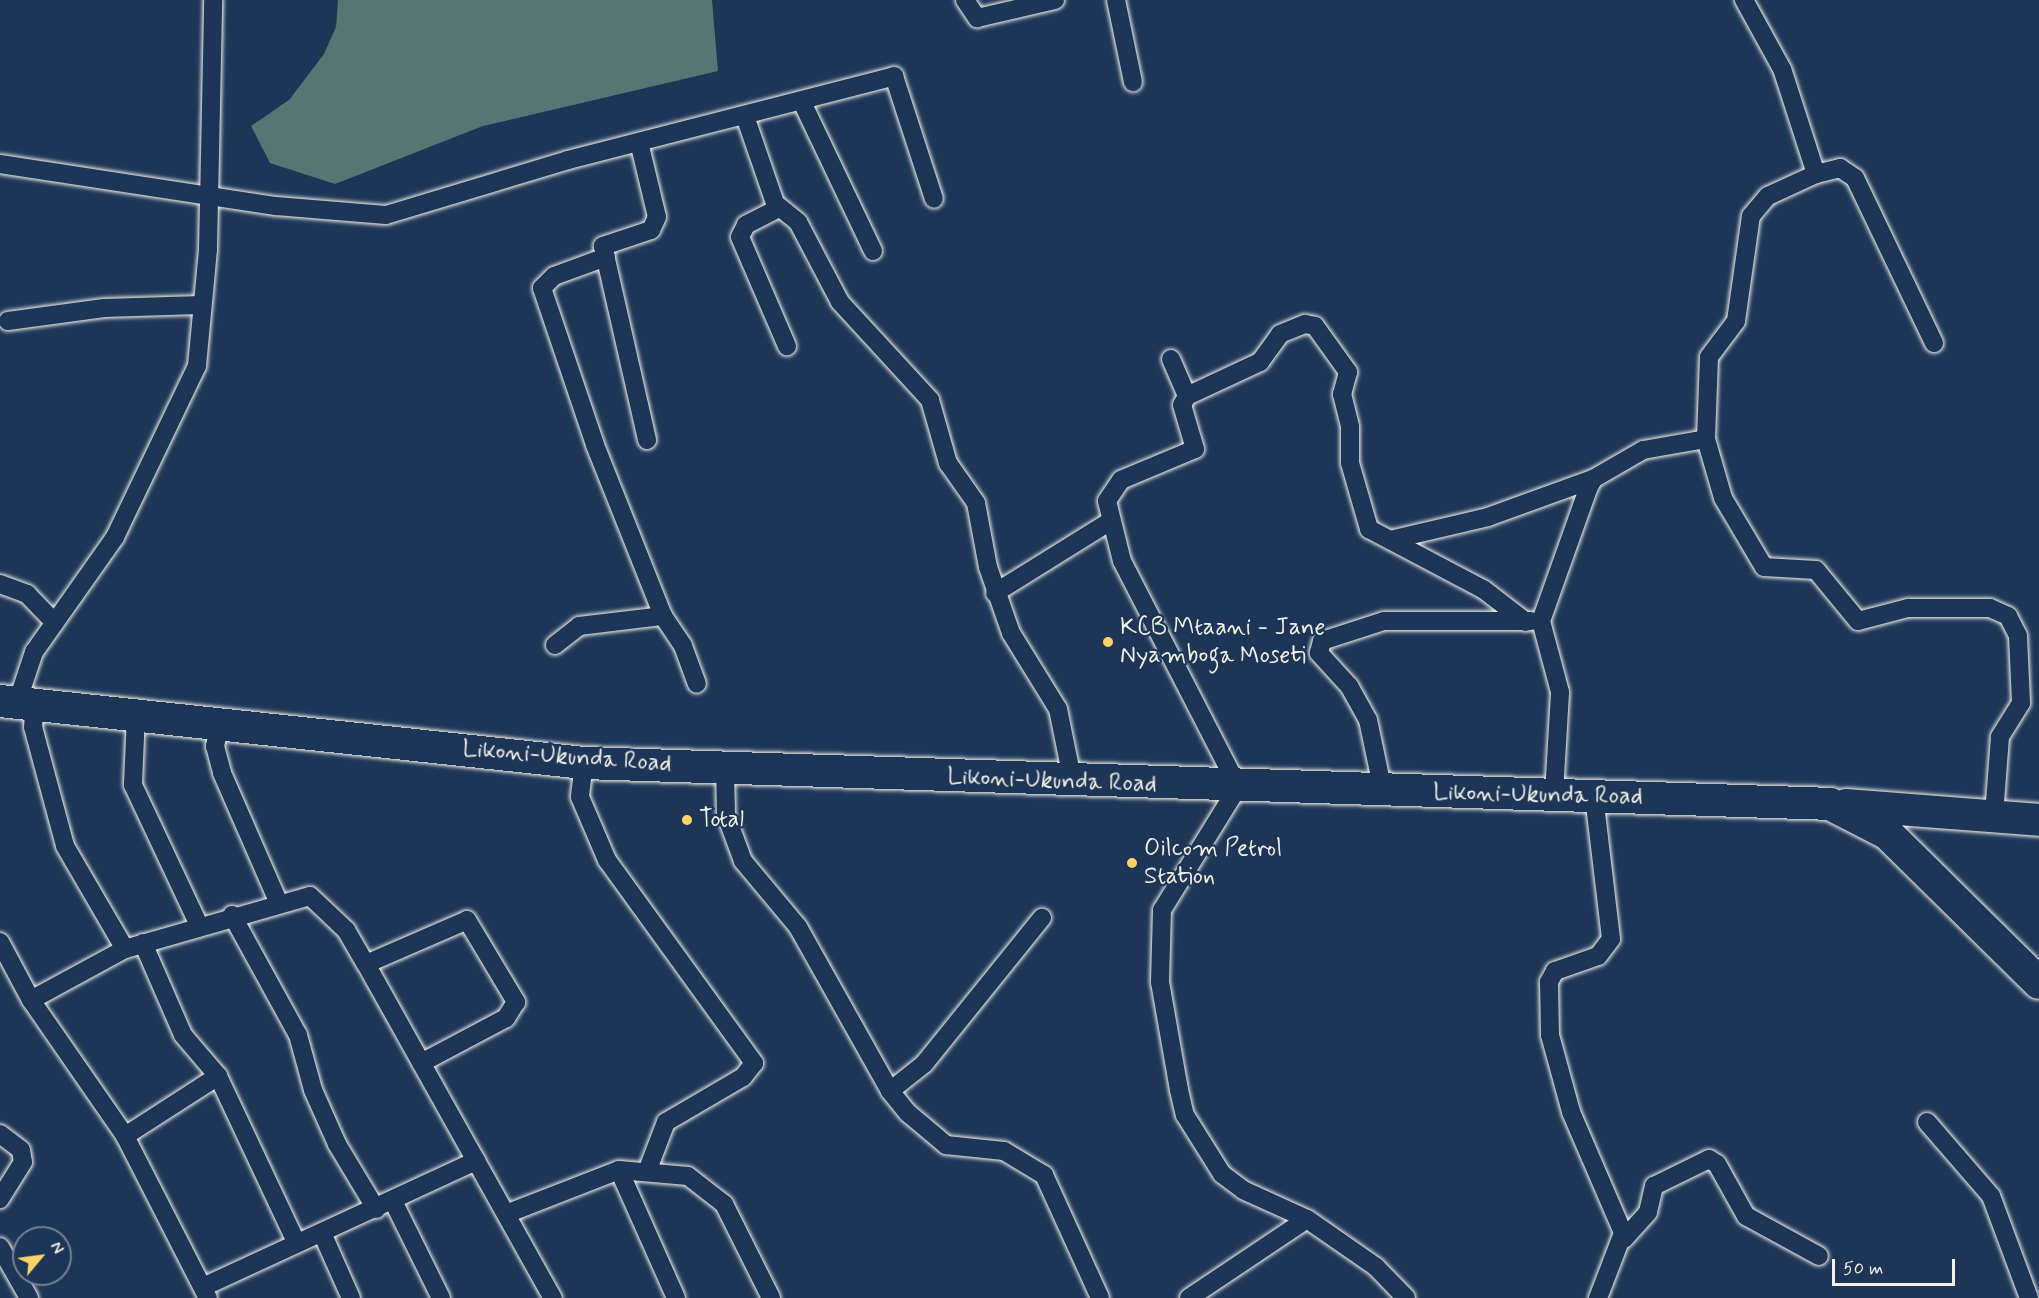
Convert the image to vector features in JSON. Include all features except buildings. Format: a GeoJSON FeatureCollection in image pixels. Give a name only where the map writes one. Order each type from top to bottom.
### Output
{"type":"FeatureCollection","features":[{"type":"Feature","properties":{"kind":"highway","name":"Likoni-Ukunda Road"},"geometry":{"type":"LineString","coordinates":[[17,703],[584,763],[1073,783],[1554,794],[1830,804],[1880,829],[1918,862],[2039,983]]}},
{"type":"Feature","properties":{"kind":"highway"},"geometry":{"type":"LineString","coordinates":[[1830,804],[2039,820]]}},
{"type":"Feature","properties":{"kind":"highway"},"geometry":{"type":"LineString","coordinates":[[1918,862],[1899,828],[1910,814],[1931,811]]}},
{"type":"Feature","properties":{"kind":"street"},"geometry":{"type":"LineString","coordinates":[[125,949],[65,846],[33,727],[17,703],[34,652],[115,537],[192,383],[208,249],[207,193],[213,0]]}},
{"type":"Feature","properties":{"kind":"street"},"geometry":{"type":"LineString","coordinates":[[965,0],[977,18],[1055,0]]}},
{"type":"Feature","properties":{"kind":"street"},"geometry":{"type":"LineString","coordinates":[[1116,0],[1133,82]]}},
{"type":"Feature","properties":{"kind":"street"},"geometry":{"type":"LineString","coordinates":[[1743,0],[1782,69],[1816,174]]}},
{"type":"Feature","properties":{"kind":"street"},"geometry":{"type":"LineString","coordinates":[[0,164],[207,193],[276,206],[400,213],[639,142],[745,117],[894,76],[934,199]]}},
{"type":"Feature","properties":{"kind":"street"},"geometry":{"type":"LineString","coordinates":[[802,102],[873,251]]}},
{"type":"Feature","properties":{"kind":"street"},"geometry":{"type":"LineString","coordinates":[[745,117],[777,206],[798,222],[840,302],[930,400],[948,463],[976,503],[995,593],[1022,656],[1058,709],[1073,783]]}},
{"type":"Feature","properties":{"kind":"street"},"geometry":{"type":"LineString","coordinates":[[639,142],[657,217],[651,230],[603,246],[647,440]]}},
{"type":"Feature","properties":{"kind":"street"},"geometry":{"type":"LineString","coordinates":[[1934,344],[1855,178],[1840,168],[1816,174],[1768,196],[1751,216],[1733,330],[1709,357],[1706,439],[1723,498],[1764,567],[1815,570],[1846,614],[1858,621],[1908,608],[1990,608],[2008,616],[2018,636],[2021,697],[2001,737],[1994,815]]}},
{"type":"Feature","properties":{"kind":"street"},"geometry":{"type":"LineString","coordinates":[[777,206],[773,215],[742,229],[740,237],[787,346]]}},
{"type":"Feature","properties":{"kind":"street"},"geometry":{"type":"LineString","coordinates":[[606,257],[554,276],[542,288],[579,404],[663,616],[683,646],[697,684]]}},
{"type":"Feature","properties":{"kind":"street"},"geometry":{"type":"LineString","coordinates":[[8,321],[104,308],[200,305]]}},
{"type":"Feature","properties":{"kind":"street"},"geometry":{"type":"LineString","coordinates":[[1406,1298],[1376,1267],[1307,1219],[1243,1190],[1205,1152],[1185,1115],[1160,982],[1163,903],[1238,787],[1126,570],[1109,522],[1107,501],[1121,480],[1193,452],[1195,437],[1182,405],[1187,396],[1260,362],[1280,334],[1305,324],[1318,329],[1348,372],[1342,399],[1364,517],[1372,533],[1390,540],[1483,589],[1534,621],[1560,692],[1554,794]]}},
{"type":"Feature","properties":{"kind":"street"},"geometry":{"type":"LineString","coordinates":[[1171,359],[1187,396]]}},
{"type":"Feature","properties":{"kind":"street"},"geometry":{"type":"LineString","coordinates":[[1390,540],[1488,517],[1593,479],[1643,450],[1706,439]]}},
{"type":"Feature","properties":{"kind":"street"},"geometry":{"type":"LineString","coordinates":[[1534,621],[1593,479]]}},
{"type":"Feature","properties":{"kind":"street"},"geometry":{"type":"LineString","coordinates":[[995,593],[1109,522]]}},
{"type":"Feature","properties":{"kind":"street"},"geometry":{"type":"LineString","coordinates":[[0,584],[27,594],[55,623]]}},
{"type":"Feature","properties":{"kind":"street"},"geometry":{"type":"LineString","coordinates":[[555,645],[579,626],[663,616]]}},
{"type":"Feature","properties":{"kind":"street"},"geometry":{"type":"LineString","coordinates":[[1383,791],[1368,720],[1349,686],[1319,653],[1322,641],[1384,621],[1534,621]]}},
{"type":"Feature","properties":{"kind":"street"},"geometry":{"type":"LineString","coordinates":[[136,715],[133,785],[199,925]]}},
{"type":"Feature","properties":{"kind":"street"},"geometry":{"type":"LineString","coordinates":[[219,724],[215,746],[222,773],[279,901]]}},
{"type":"Feature","properties":{"kind":"street"},"geometry":{"type":"LineString","coordinates":[[584,763],[580,797],[607,861],[754,1063],[743,1077],[666,1122],[648,1169]]}},
{"type":"Feature","properties":{"kind":"street"},"geometry":{"type":"LineString","coordinates":[[725,767],[726,815],[743,861],[798,927],[890,1091],[946,1144],[1004,1151],[1044,1175],[1100,1298]]}},
{"type":"Feature","properties":{"kind":"street"},"geometry":{"type":"LineString","coordinates":[[1594,796],[1611,939],[1598,956],[1550,976],[1550,1035],[1571,1112],[1624,1239]]}},
{"type":"Feature","properties":{"kind":"street"},"geometry":{"type":"LineString","coordinates":[[31,1000],[125,949],[279,901],[310,896],[327,908],[366,964],[553,1298]]}},
{"type":"Feature","properties":{"kind":"street"},"geometry":{"type":"LineString","coordinates":[[232,915],[298,1035],[332,1133],[376,1209]]}},
{"type":"Feature","properties":{"kind":"street"},"geometry":{"type":"LineString","coordinates":[[890,1091],[924,1064],[1042,918]]}},
{"type":"Feature","properties":{"kind":"street"},"geometry":{"type":"LineString","coordinates":[[366,964],[467,920],[516,1002],[506,1018],[421,1063]]}},
{"type":"Feature","properties":{"kind":"street"},"geometry":{"type":"LineString","coordinates":[[0,942],[31,1000],[125,1136],[206,1293],[296,1242],[394,1203],[476,1161]]}},
{"type":"Feature","properties":{"kind":"street"},"geometry":{"type":"LineString","coordinates":[[143,943],[183,1035],[218,1076],[296,1242]]}},
{"type":"Feature","properties":{"kind":"street"},"geometry":{"type":"LineString","coordinates":[[125,1136],[218,1076]]}},
{"type":"Feature","properties":{"kind":"street"},"geometry":{"type":"LineString","coordinates":[[1927,1122],[1991,1196],[2029,1298]]}},
{"type":"Feature","properties":{"kind":"street"},"geometry":{"type":"LineString","coordinates":[[0,1134],[21,1150],[24,1162],[0,1199]]}},
{"type":"Feature","properties":{"kind":"street"},"geometry":{"type":"LineString","coordinates":[[1598,1298],[1624,1239],[1648,1212],[1654,1186],[1709,1159],[1718,1164],[1746,1216],[1820,1256]]}},
{"type":"Feature","properties":{"kind":"street"},"geometry":{"type":"LineString","coordinates":[[506,1214],[619,1170],[648,1169],[688,1176],[716,1193],[771,1298]]}},
{"type":"Feature","properties":{"kind":"street"},"geometry":{"type":"LineString","coordinates":[[619,1170],[676,1298]]}},
{"type":"Feature","properties":{"kind":"street"},"geometry":{"type":"LineString","coordinates":[[394,1203],[441,1298]]}},
{"type":"Feature","properties":{"kind":"street"},"geometry":{"type":"LineString","coordinates":[[1189,1298],[1307,1219]]}},
{"type":"Feature","properties":{"kind":"street"},"geometry":{"type":"LineString","coordinates":[[322,1233],[351,1298]]}},
{"type":"Feature","properties":{"kind":"street"},"geometry":{"type":"LineString","coordinates":[[0,1247],[29,1298]]}},
{"type":"Feature","properties":{"kind":"green space"},"geometry":{"type":"Polygon","coordinates":[[[338,0],[712,0],[718,71],[483,126],[335,184],[270,163],[251,126],[289,100],[324,54],[336,27],[338,0]]]}},
{"type":"Feature","properties":{"kind":"place","name":"KCB Mtaani - Jane Nyamboga Moseti"},"geometry":{"type":"Point","coordinates":[1108,642]}},
{"type":"Feature","properties":{"kind":"place","name":"Total"},"geometry":{"type":"Point","coordinates":[687,820]}},
{"type":"Feature","properties":{"kind":"place","name":"Oilcom Petrol Station"},"geometry":{"type":"Point","coordinates":[1132,863]}}]}
